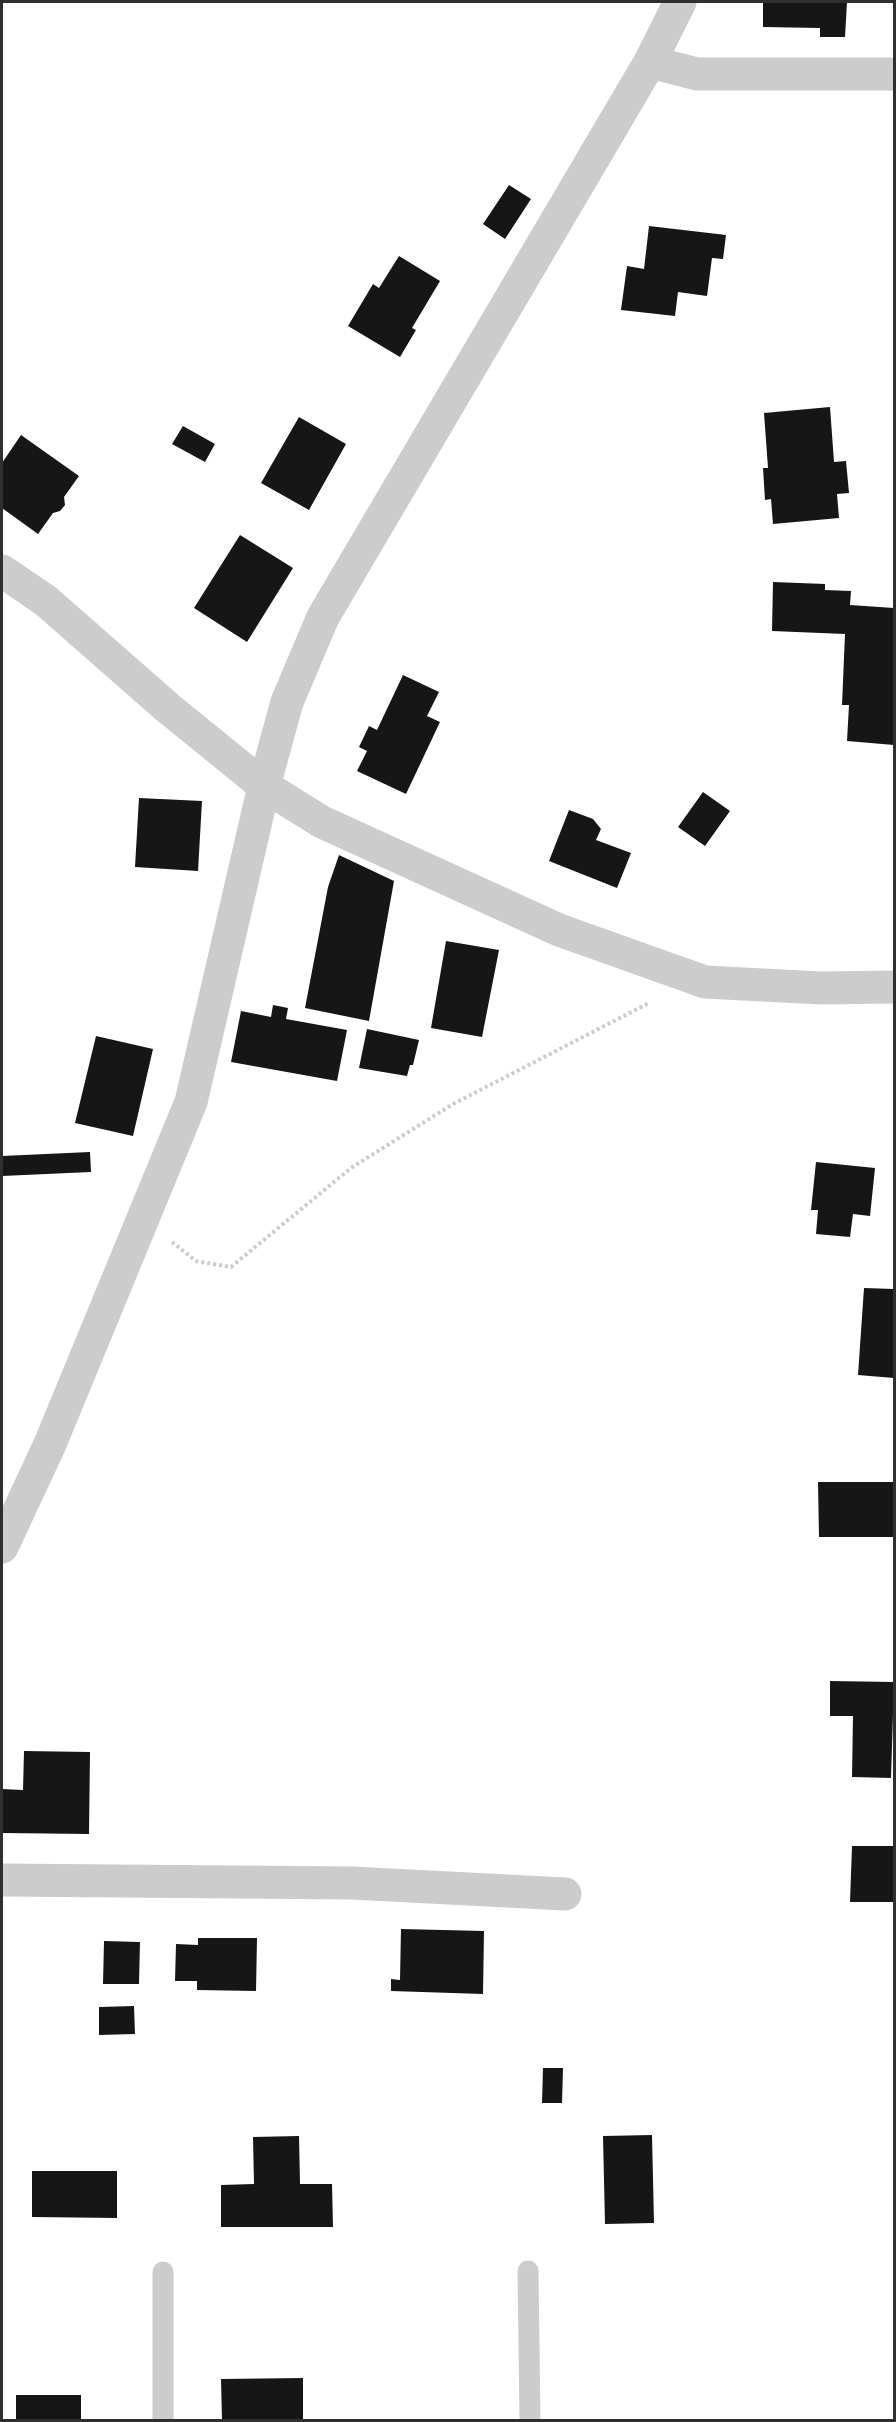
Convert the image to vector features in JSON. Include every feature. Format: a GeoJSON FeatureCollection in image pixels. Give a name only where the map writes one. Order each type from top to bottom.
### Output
{"type":"FeatureCollection","features":[{"type":"Feature","properties":{"kind":"street"},"geometry":{"type":"LineString","coordinates":[[2,1547],[50,1444],[191,1102],[264,786],[287,702],[323,617],[650,62],[680,2]]}},
{"type":"Feature","properties":{"kind":"street"},"geometry":{"type":"LineString","coordinates":[[650,62],[697,74],[894,75]]}},
{"type":"Feature","properties":{"kind":"street"},"geometry":{"type":"LineString","coordinates":[[2,571],[46,601],[168,708],[264,786],[322,822],[559,930],[705,982],[821,988],[894,987]]}},
{"type":"Feature","properties":{"kind":"street"},"geometry":{"type":"LineString","coordinates":[[2,1880],[352,1883],[565,1894]]}},
{"type":"Feature","properties":{"kind":"lane"},"geometry":{"type":"LineString","coordinates":[[528,2271],[530,2421]]}},
{"type":"Feature","properties":{"kind":"lane"},"geometry":{"type":"LineString","coordinates":[[163,2272],[163,2421]]}},
{"type":"Feature","properties":{"kind":"path"},"geometry":{"type":"LineString","coordinates":[[142,1220],[196,1261],[231,1267],[351,1168],[453,1104],[653,1001]]}},
{"type":"Feature","properties":{"kind":"building"},"geometry":{"type":"Polygon","coordinates":[[[763,2],[847,2],[845,37],[820,37],[820,28],[763,27],[763,2]]]}},
{"type":"Feature","properties":{"kind":"building"},"geometry":{"type":"Polygon","coordinates":[[[509,185],[531,199],[505,239],[483,224],[509,185]]]}},
{"type":"Feature","properties":{"kind":"building"},"geometry":{"type":"Polygon","coordinates":[[[649,226],[726,235],[723,259],[712,258],[707,296],[678,292],[675,316],[621,310],[627,266],[644,269],[649,226]]]}},
{"type":"Feature","properties":{"kind":"building"},"geometry":{"type":"Polygon","coordinates":[[[399,256],[440,281],[412,328],[416,330],[400,357],[348,326],[373,284],[379,288],[399,256]]]}},
{"type":"Feature","properties":{"kind":"building"},"geometry":{"type":"Polygon","coordinates":[[[830,407],[834,462],[846,461],[849,493],[837,494],[839,518],[773,524],[771,499],[765,500],[763,468],[768,468],[764,413],[830,407]]]}},
{"type":"Feature","properties":{"kind":"building"},"geometry":{"type":"Polygon","coordinates":[[[299,417],[346,444],[309,510],[261,483],[299,417]]]}},
{"type":"Feature","properties":{"kind":"building"},"geometry":{"type":"Polygon","coordinates":[[[183,426],[215,444],[205,462],[172,444],[183,426]]]}},
{"type":"Feature","properties":{"kind":"building"},"geometry":{"type":"Polygon","coordinates":[[[21,435],[79,476],[64,497],[65,505],[60,511],[53,513],[38,534],[2,508],[2,463],[21,435]]]}},
{"type":"Feature","properties":{"kind":"building"},"geometry":{"type":"Polygon","coordinates":[[[240,535],[293,568],[247,642],[194,608],[240,535]]]}},
{"type":"Feature","properties":{"kind":"building"},"geometry":{"type":"Polygon","coordinates":[[[773,582],[825,584],[825,590],[851,591],[850,605],[894,608],[894,745],[847,741],[849,705],[842,705],[845,634],[772,631],[773,582]]]}},
{"type":"Feature","properties":{"kind":"building"},"geometry":{"type":"Polygon","coordinates":[[[403,675],[439,692],[427,716],[440,722],[406,794],[357,771],[367,751],[359,747],[369,726],[377,730],[403,675]]]}},
{"type":"Feature","properties":{"kind":"building"},"geometry":{"type":"Polygon","coordinates":[[[703,792],[730,811],[705,846],[678,827],[703,792]]]}},
{"type":"Feature","properties":{"kind":"building"},"geometry":{"type":"Polygon","coordinates":[[[139,798],[202,801],[198,871],[135,867],[139,798]]]}},
{"type":"Feature","properties":{"kind":"building"},"geometry":{"type":"Polygon","coordinates":[[[569,810],[593,819],[601,829],[596,840],[631,853],[617,888],[549,861],[569,810]]]}},
{"type":"Feature","properties":{"kind":"building"},"geometry":{"type":"Polygon","coordinates":[[[339,855],[394,881],[369,1021],[305,1008],[328,887],[339,855]]]}},
{"type":"Feature","properties":{"kind":"building"},"geometry":{"type":"Polygon","coordinates":[[[446,941],[499,950],[482,1037],[431,1028],[446,941]]]}},
{"type":"Feature","properties":{"kind":"building"},"geometry":{"type":"Polygon","coordinates":[[[273,1005],[288,1008],[286,1019],[347,1030],[337,1081],[231,1062],[241,1011],[271,1017],[273,1005]]]}},
{"type":"Feature","properties":{"kind":"building"},"geometry":{"type":"Polygon","coordinates":[[[367,1029],[419,1040],[413,1065],[410,1065],[407,1076],[359,1068],[367,1029]]]}},
{"type":"Feature","properties":{"kind":"building"},"geometry":{"type":"Polygon","coordinates":[[[96,1036],[153,1049],[133,1136],[75,1123],[96,1036]]]}},
{"type":"Feature","properties":{"kind":"building"},"geometry":{"type":"Polygon","coordinates":[[[90,1152],[91,1172],[2,1176],[2,1156],[90,1152]]]}},
{"type":"Feature","properties":{"kind":"building"},"geometry":{"type":"Polygon","coordinates":[[[816,1162],[875,1168],[870,1216],[853,1214],[850,1237],[816,1234],[818,1210],[811,1210],[816,1162]]]}},
{"type":"Feature","properties":{"kind":"building"},"geometry":{"type":"Polygon","coordinates":[[[864,1288],[894,1289],[894,1378],[858,1375],[864,1288]]]}},
{"type":"Feature","properties":{"kind":"building"},"geometry":{"type":"Polygon","coordinates":[[[818,1482],[894,1482],[894,1537],[819,1537],[818,1482]]]}},
{"type":"Feature","properties":{"kind":"building"},"geometry":{"type":"Polygon","coordinates":[[[830,1681],[894,1682],[891,1778],[852,1777],[853,1716],[830,1716],[830,1681]]]}},
{"type":"Feature","properties":{"kind":"building"},"geometry":{"type":"Polygon","coordinates":[[[24,1751],[90,1752],[89,1834],[2,1833],[2,1789],[23,1790],[24,1751]]]}},
{"type":"Feature","properties":{"kind":"building"},"geometry":{"type":"Polygon","coordinates":[[[852,1846],[894,1846],[894,1902],[850,1902],[852,1846]]]}},
{"type":"Feature","properties":{"kind":"building"},"geometry":{"type":"Polygon","coordinates":[[[401,1929],[484,1931],[483,1994],[391,1991],[391,1979],[400,1980],[401,1929]]]}},
{"type":"Feature","properties":{"kind":"building"},"geometry":{"type":"Polygon","coordinates":[[[198,1938],[257,1938],[256,1991],[197,1990],[197,1981],[175,1981],[176,1944],[198,1945],[198,1938]]]}},
{"type":"Feature","properties":{"kind":"building"},"geometry":{"type":"Polygon","coordinates":[[[104,1941],[140,1942],[139,1984],[103,1984],[104,1941]]]}},
{"type":"Feature","properties":{"kind":"building"},"geometry":{"type":"Polygon","coordinates":[[[134,2006],[135,2034],[99,2035],[99,2007],[134,2006]]]}},
{"type":"Feature","properties":{"kind":"building"},"geometry":{"type":"Polygon","coordinates":[[[543,2068],[563,2068],[562,2103],[542,2103],[543,2068]]]}},
{"type":"Feature","properties":{"kind":"building"},"geometry":{"type":"Polygon","coordinates":[[[652,2135],[654,2223],[605,2224],[603,2136],[652,2135]]]}},
{"type":"Feature","properties":{"kind":"building"},"geometry":{"type":"Polygon","coordinates":[[[299,2136],[300,2184],[332,2184],[333,2227],[221,2227],[221,2185],[254,2184],[253,2137],[299,2136]]]}},
{"type":"Feature","properties":{"kind":"building"},"geometry":{"type":"Polygon","coordinates":[[[32,2171],[117,2171],[117,2218],[32,2217],[32,2171]]]}},
{"type":"Feature","properties":{"kind":"building"},"geometry":{"type":"Polygon","coordinates":[[[303,2378],[303,2420],[222,2420],[221,2379],[303,2378]]]}},
{"type":"Feature","properties":{"kind":"building"},"geometry":{"type":"Polygon","coordinates":[[[16,2395],[81,2395],[81,2420],[16,2420],[16,2395]]]}}]}
